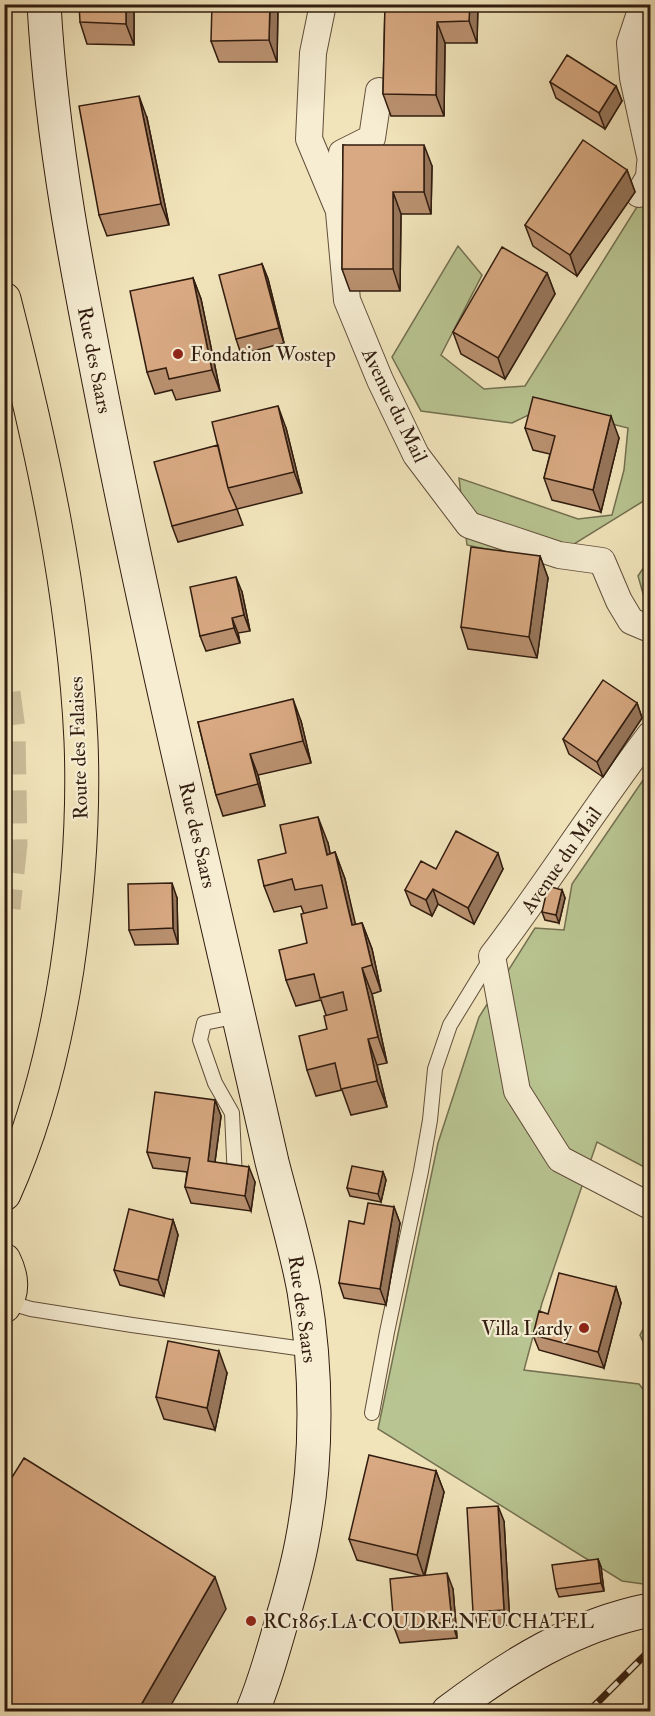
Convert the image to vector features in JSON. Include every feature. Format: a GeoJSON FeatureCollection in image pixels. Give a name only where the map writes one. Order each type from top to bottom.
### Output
{"type":"FeatureCollection","features":[{"type":"Feature","properties":{"kind":"main road","name":"Route des Falaises"},"geometry":{"type":"LineString","coordinates":[[4,299],[43,460],[66,591],[79,705],[81,780],[81,842],[60,1009],[33,1119],[19,1162],[4,1194]]}},
{"type":"Feature","properties":{"kind":"main road"},"geometry":{"type":"LineString","coordinates":[[4,1260],[11,1281],[6,1304]]}},
{"type":"Feature","properties":{"kind":"street","name":"Rue des Saars"},"geometry":{"type":"LineString","coordinates":[[45,4],[54,121],[79,277],[125,513],[272,1162],[304,1292],[311,1350],[314,1420],[309,1499],[295,1573],[270,1662],[252,1712]]}},
{"type":"Feature","properties":{"kind":"street"},"geometry":{"type":"LineString","coordinates":[[323,4],[313,53],[309,139],[339,212]]}},
{"type":"Feature","properties":{"kind":"street"},"geometry":{"type":"LineString","coordinates":[[643,4],[630,43],[633,78],[651,156]]}},
{"type":"Feature","properties":{"kind":"street"},"geometry":{"type":"LineString","coordinates":[[339,212],[342,153],[372,138],[379,91]]}},
{"type":"Feature","properties":{"kind":"street"},"geometry":{"type":"LineString","coordinates":[[639,194],[649,177],[651,164]]}},
{"type":"Feature","properties":{"kind":"street","name":"Avenue du Mail"},"geometry":{"type":"LineString","coordinates":[[339,212],[347,300],[380,380],[416,455],[469,525],[559,555],[602,561],[631,621],[651,629]]}},
{"type":"Feature","properties":{"kind":"street","name":"Avenue du Mail"},"geometry":{"type":"LineString","coordinates":[[492,956],[620,775],[651,735]]}},
{"type":"Feature","properties":{"kind":"street"},"geometry":{"type":"LineString","coordinates":[[492,956],[517,1091],[560,1159],[651,1206]]}},
{"type":"Feature","properties":{"kind":"street"},"geometry":{"type":"LineString","coordinates":[[448,1712],[550,1644],[600,1623],[651,1610]]}},
{"type":"Feature","properties":{"kind":"lane"},"geometry":{"type":"LineString","coordinates":[[372,1413],[421,1171],[430,1120],[435,1069],[450,1025],[492,956]]}},
{"type":"Feature","properties":{"kind":"lane"},"geometry":{"type":"LineString","coordinates":[[235,1179],[232,1113],[215,1083],[200,1040],[204,1023],[239,1016]]}},
{"type":"Feature","properties":{"kind":"lane"},"geometry":{"type":"LineString","coordinates":[[6,1304],[98,1320],[311,1350]]}},
{"type":"Feature","properties":{"kind":"green space"},"geometry":{"type":"Polygon","coordinates":[[[650,186],[650,497],[545,562],[467,545],[459,478],[578,519],[612,515],[624,470],[628,428],[545,407],[512,423],[421,411],[392,357],[458,246],[482,275],[441,355],[484,389],[525,386],[650,186]]]}},
{"type":"Feature","properties":{"kind":"green space"},"geometry":{"type":"Polygon","coordinates":[[[650,558],[650,612],[638,576],[650,558]]]}},
{"type":"Feature","properties":{"kind":"green space"},"geometry":{"type":"Polygon","coordinates":[[[650,770],[650,1170],[597,1142],[542,1303],[524,1370],[639,1384],[650,1398],[650,1585],[622,1581],[378,1429],[438,1143],[479,1017],[535,928],[564,930],[572,884],[650,770]]]}},
{"type":"Feature","properties":{"kind":"green space"},"geometry":{"type":"Polygon","coordinates":[[[650,1316],[650,1357],[640,1335],[650,1316]]]}},
{"type":"Feature","properties":{"kind":"building"},"geometry":{"type":"Polygon","coordinates":[[[79,4],[126,4],[126,24],[80,22],[79,4]]]}},
{"type":"Feature","properties":{"kind":"building"},"geometry":{"type":"Polygon","coordinates":[[[212,4],[270,4],[269,40],[211,41],[212,4]]]}},
{"type":"Feature","properties":{"kind":"building"},"geometry":{"type":"Polygon","coordinates":[[[385,4],[470,4],[469,21],[437,22],[436,95],[383,94],[385,4]]]}},
{"type":"Feature","properties":{"kind":"building"},"geometry":{"type":"Polygon","coordinates":[[[567,55],[616,86],[599,113],[550,82],[567,55]]]}},
{"type":"Feature","properties":{"kind":"building"},"geometry":{"type":"Polygon","coordinates":[[[139,96],[161,204],[99,215],[79,106],[139,96]]]}},
{"type":"Feature","properties":{"kind":"building"},"geometry":{"type":"Polygon","coordinates":[[[583,140],[627,170],[570,255],[525,225],[583,140]]]}},
{"type":"Feature","properties":{"kind":"building"},"geometry":{"type":"Polygon","coordinates":[[[343,145],[424,145],[424,192],[393,192],[393,269],[342,269],[343,145]]]}},
{"type":"Feature","properties":{"kind":"building"},"geometry":{"type":"Polygon","coordinates":[[[502,247],[547,273],[498,358],[453,332],[502,247]]]}},
{"type":"Feature","properties":{"kind":"building"},"geometry":{"type":"Polygon","coordinates":[[[262,264],[279,328],[236,339],[219,275],[262,264]]]}},
{"type":"Feature","properties":{"kind":"building"},"geometry":{"type":"Polygon","coordinates":[[[193,278],[212,370],[169,379],[166,368],[147,372],[130,291],[193,278]]]}},
{"type":"Feature","properties":{"kind":"building"},"geometry":{"type":"Polygon","coordinates":[[[533,397],[611,416],[593,490],[544,478],[555,436],[525,428],[533,397]]]}},
{"type":"Feature","properties":{"kind":"building"},"geometry":{"type":"Polygon","coordinates":[[[278,406],[294,472],[228,488],[212,422],[278,406]]]}},
{"type":"Feature","properties":{"kind":"building"},"geometry":{"type":"Polygon","coordinates":[[[218,445],[228,488],[237,509],[172,526],[154,462],[218,445]]]}},
{"type":"Feature","properties":{"kind":"building"},"geometry":{"type":"Polygon","coordinates":[[[471,547],[540,556],[529,637],[461,627],[471,547]]]}},
{"type":"Feature","properties":{"kind":"building"},"geometry":{"type":"Polygon","coordinates":[[[236,577],[244,615],[232,618],[234,628],[200,636],[190,587],[236,577]]]}},
{"type":"Feature","properties":{"kind":"building"},"geometry":{"type":"Polygon","coordinates":[[[603,680],[637,703],[597,762],[563,739],[603,680]]]}},
{"type":"Feature","properties":{"kind":"building"},"geometry":{"type":"Polygon","coordinates":[[[293,699],[303,741],[250,754],[258,784],[216,795],[198,722],[293,699]]]}},
{"type":"Feature","properties":{"kind":"building"},"geometry":{"type":"Polygon","coordinates":[[[318,817],[327,855],[335,852],[352,925],[362,923],[372,965],[362,968],[378,1037],[368,1039],[377,1081],[341,1089],[335,1063],[307,1070],[299,1036],[327,1029],[324,1016],[347,1010],[343,992],[320,998],[314,974],[286,980],[279,950],[307,943],[301,914],[327,908],[322,885],[295,890],[292,879],[264,886],[258,860],[286,853],[280,825],[318,817]]]}},
{"type":"Feature","properties":{"kind":"building"},"geometry":{"type":"Polygon","coordinates":[[[456,831],[498,853],[468,908],[433,889],[426,900],[405,890],[421,861],[436,869],[456,831]]]}},
{"type":"Feature","properties":{"kind":"building"},"geometry":{"type":"Polygon","coordinates":[[[172,883],[173,928],[129,930],[128,884],[172,883]]]}},
{"type":"Feature","properties":{"kind":"building"},"geometry":{"type":"Polygon","coordinates":[[[548,886],[562,890],[556,915],[542,912],[548,886]]]}},
{"type":"Feature","properties":{"kind":"building"},"geometry":{"type":"Polygon","coordinates":[[[155,1092],[215,1100],[208,1161],[249,1167],[245,1196],[185,1187],[190,1158],[147,1152],[155,1092]]]}},
{"type":"Feature","properties":{"kind":"building"},"geometry":{"type":"Polygon","coordinates":[[[352,1166],[383,1172],[378,1194],[347,1188],[352,1166]]]}},
{"type":"Feature","properties":{"kind":"building"},"geometry":{"type":"Polygon","coordinates":[[[368,1203],[394,1207],[380,1289],[339,1283],[349,1221],[364,1224],[368,1203]]]}},
{"type":"Feature","properties":{"kind":"building"},"geometry":{"type":"Polygon","coordinates":[[[129,1209],[173,1220],[158,1280],[114,1270],[129,1209]]]}},
{"type":"Feature","properties":{"kind":"building","name":"Villa Lardy"},"geometry":{"type":"Polygon","coordinates":[[[559,1273],[616,1287],[598,1352],[533,1335],[539,1311],[548,1314],[559,1273]]]}},
{"type":"Feature","properties":{"kind":"building"},"geometry":{"type":"Polygon","coordinates":[[[168,1341],[219,1351],[207,1408],[156,1397],[168,1341]]]}},
{"type":"Feature","properties":{"kind":"building"},"geometry":{"type":"Polygon","coordinates":[[[369,1455],[436,1471],[417,1555],[349,1539],[369,1455]]]}},
{"type":"Feature","properties":{"kind":"building"},"geometry":{"type":"Polygon","coordinates":[[[24,1458],[215,1577],[137,1712],[4,1712],[4,1490],[24,1458]]]}},
{"type":"Feature","properties":{"kind":"building"},"geometry":{"type":"Polygon","coordinates":[[[498,1506],[504,1610],[473,1612],[467,1508],[498,1506]]]}},
{"type":"Feature","properties":{"kind":"building"},"geometry":{"type":"Polygon","coordinates":[[[598,1559],[601,1583],[556,1589],[552,1565],[598,1559]]]}},
{"type":"Feature","properties":{"kind":"building"},"geometry":{"type":"Polygon","coordinates":[[[447,1573],[452,1622],[394,1627],[390,1579],[447,1573]]]}},
{"type":"Feature","properties":{"kind":"tunnel"},"geometry":{"type":"LineString","coordinates":[[4,693],[9,729],[11,844],[4,908]]}},
{"type":"Feature","properties":{"kind":"railway"},"geometry":{"type":"LineString","coordinates":[[588,1712],[650,1650]]}},
{"type":"Feature","properties":{"kind":"place","name":"Fondation Wostep"},"geometry":{"type":"Point","coordinates":[178,354]}},
{"type":"Feature","properties":{"kind":"place","name":"Villa Lardy"},"geometry":{"type":"Point","coordinates":[584,1328]}},
{"type":"Feature","properties":{"kind":"place","name":"RC1865.LA·COUDRE.NEUCHATEL"},"geometry":{"type":"Point","coordinates":[251,1621]}}]}
